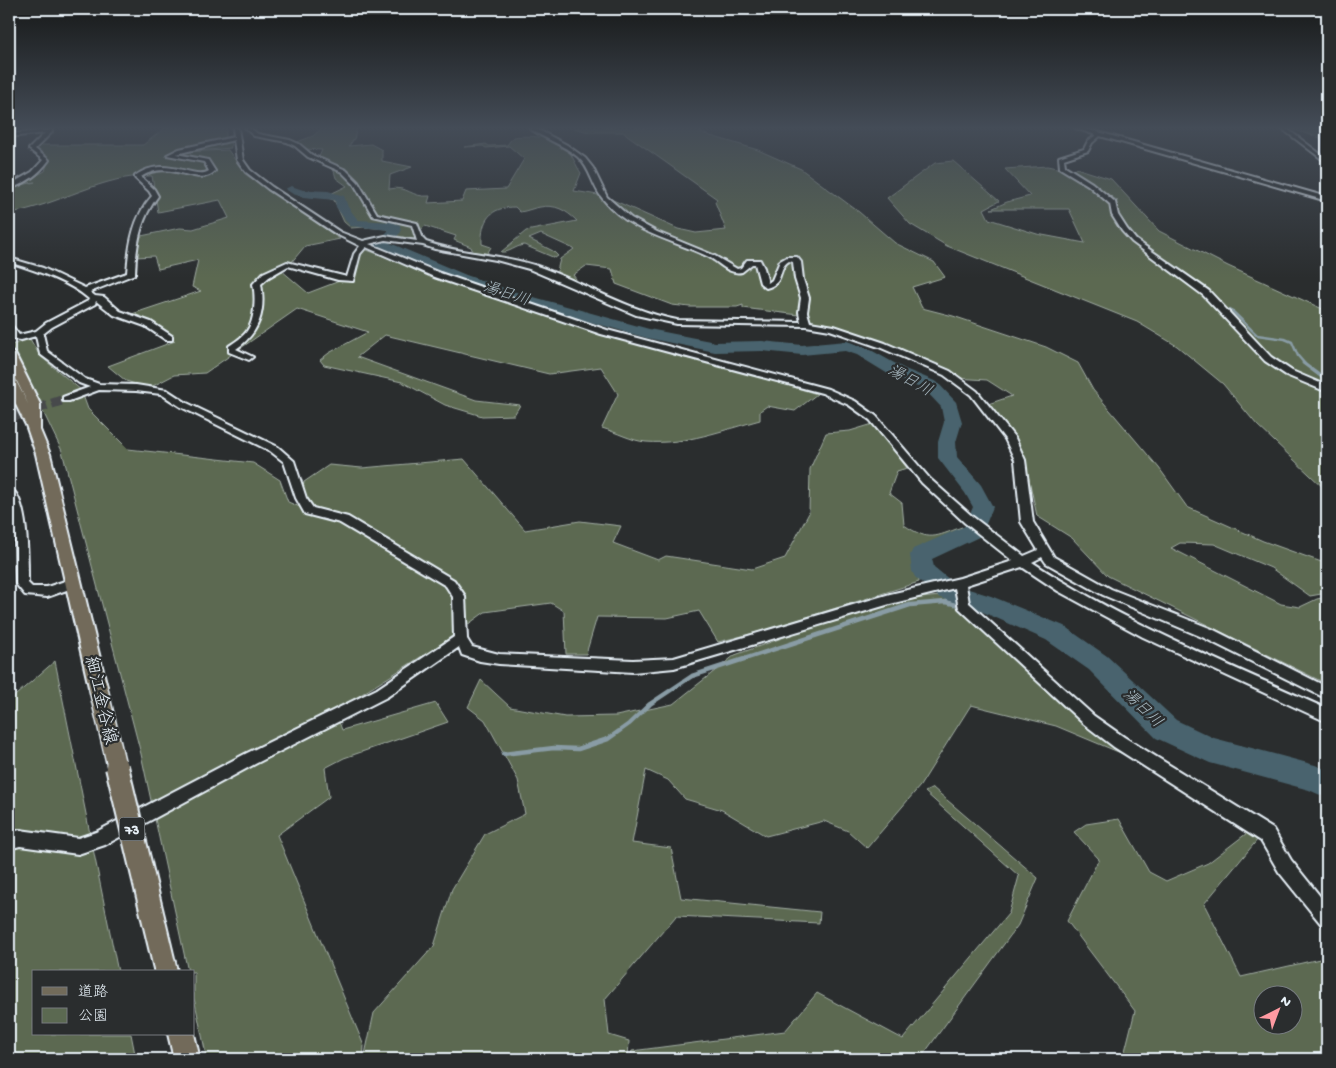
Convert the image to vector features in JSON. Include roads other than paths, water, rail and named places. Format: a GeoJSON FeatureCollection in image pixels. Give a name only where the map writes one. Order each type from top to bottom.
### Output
{"type":"FeatureCollection","features":[{"type":"Feature","properties":{"kind":"main road","name":"細江金谷線"},"geometry":{"type":"LineString","coordinates":[[9,354],[34,404],[35,429],[51,482],[166,970]]}},
{"type":"Feature","properties":{"kind":"main road","name":"細江金谷線"},"geometry":{"type":"LineString","coordinates":[[9,379],[22,408],[35,429]]}},
{"type":"Feature","properties":{"kind":"main road"},"geometry":{"type":"LineString","coordinates":[[181,1036],[187,1059]]}},
{"type":"Feature","properties":{"kind":"street"},"geometry":{"type":"LineString","coordinates":[[9,187],[27,178]]}},
{"type":"Feature","properties":{"kind":"street"},"geometry":{"type":"LineString","coordinates":[[85,291],[131,274],[136,237],[142,217],[155,196],[152,190],[138,178]]}},
{"type":"Feature","properties":{"kind":"street"},"geometry":{"type":"LineString","coordinates":[[258,178],[323,224],[362,245],[491,294],[604,332],[825,391],[852,403],[873,418],[926,481],[969,520],[1023,562],[1062,588],[1148,633],[1327,716]]}},
{"type":"Feature","properties":{"kind":"street"},"geometry":{"type":"LineString","coordinates":[[351,178],[375,214],[415,224],[420,240],[424,243]]}},
{"type":"Feature","properties":{"kind":"street"},"geometry":{"type":"LineString","coordinates":[[597,178],[605,198],[624,216],[659,237],[711,256],[737,271],[743,270],[750,262],[757,262],[761,271],[762,281],[766,286],[772,285],[775,282],[779,266],[783,260],[795,258],[805,298],[803,312],[806,324]]}},
{"type":"Feature","properties":{"kind":"street"},"geometry":{"type":"LineString","coordinates":[[1080,178],[1113,203],[1115,215],[1124,230],[1134,241],[1155,254],[1206,293],[1268,360],[1289,373],[1327,389]]}},
{"type":"Feature","properties":{"kind":"street"},"geometry":{"type":"LineString","coordinates":[[1255,178],[1327,198]]}},
{"type":"Feature","properties":{"kind":"street"},"geometry":{"type":"LineString","coordinates":[[249,357],[232,350],[232,348],[249,336],[257,324],[258,300],[260,296],[257,284],[266,275],[287,264],[329,274],[344,280],[350,279],[362,245],[385,238],[424,243],[531,267],[618,306],[660,319],[677,322],[806,324],[831,328],[890,348],[947,373],[974,393],[1010,438],[1020,460],[1027,522],[1043,552],[1050,560],[1107,592],[1207,633],[1327,693]]}},
{"type":"Feature","properties":{"kind":"street"},"geometry":{"type":"LineString","coordinates":[[9,260],[40,270],[85,291],[93,298],[101,299],[117,314],[148,324],[169,338]]}},
{"type":"Feature","properties":{"kind":"street"},"geometry":{"type":"LineString","coordinates":[[9,328],[16,337],[39,333],[49,325],[86,306],[92,302],[93,298]]}},
{"type":"Feature","properties":{"kind":"street"},"geometry":{"type":"LineString","coordinates":[[39,333],[43,352],[82,381],[98,387],[136,388],[164,392],[184,405],[274,449],[289,461],[301,498],[309,511],[344,520],[450,583],[460,596],[461,639],[466,650],[480,656],[499,659],[633,666],[674,663],[890,599],[960,582],[1023,562],[1043,552]]}},
{"type":"Feature","properties":{"kind":"street"},"geometry":{"type":"LineString","coordinates":[[66,399],[98,387]]}},
{"type":"Feature","properties":{"kind":"street"},"geometry":{"type":"LineString","coordinates":[[9,492],[18,513],[21,529],[22,584],[29,592],[47,592],[74,583]]}},
{"type":"Feature","properties":{"kind":"street"},"geometry":{"type":"LineString","coordinates":[[960,582],[963,605],[1025,660],[1068,703],[1119,742],[1267,835],[1285,866],[1327,918]]}},
{"type":"Feature","properties":{"kind":"street"},"geometry":{"type":"LineString","coordinates":[[9,841],[20,838],[78,846],[99,839],[250,759],[382,693],[461,639]]}},
{"type":"Feature","properties":{"kind":"waterway","name":"湯日川"},"geometry":{"type":"LineString","coordinates":[[291,189],[297,192],[340,198],[342,207],[354,223],[392,226],[396,228],[395,232],[381,244],[461,278],[507,294],[647,333],[715,347],[762,346],[802,350],[847,346],[863,352],[899,373],[931,386],[950,406],[953,422],[947,442],[948,458],[974,490],[983,507],[974,531],[921,555],[923,571],[948,592],[983,602],[1055,633],[1098,663],[1166,729],[1210,750],[1315,778],[1327,785]]}},
{"type":"Feature","properties":{"kind":"waterway"},"geometry":{"type":"LineString","coordinates":[[1230,309],[1257,335],[1285,339],[1292,342],[1298,356],[1305,364]]}},
{"type":"Feature","properties":{"kind":"waterway"},"geometry":{"type":"LineString","coordinates":[[1303,363],[1327,381]]}},
{"type":"Feature","properties":{"kind":"waterway"},"geometry":{"type":"LineString","coordinates":[[503,754],[554,748],[578,749],[608,739],[629,724],[650,704],[692,676],[910,605],[945,602],[964,606]]}},
{"type":"Feature","properties":{"kind":"waterway"},"geometry":{"type":"LineString","coordinates":[[970,608],[980,610],[983,602]]}},
{"type":"Feature","properties":{"kind":"tunnel"},"geometry":{"type":"LineString","coordinates":[[9,418],[66,399]]}}]}
